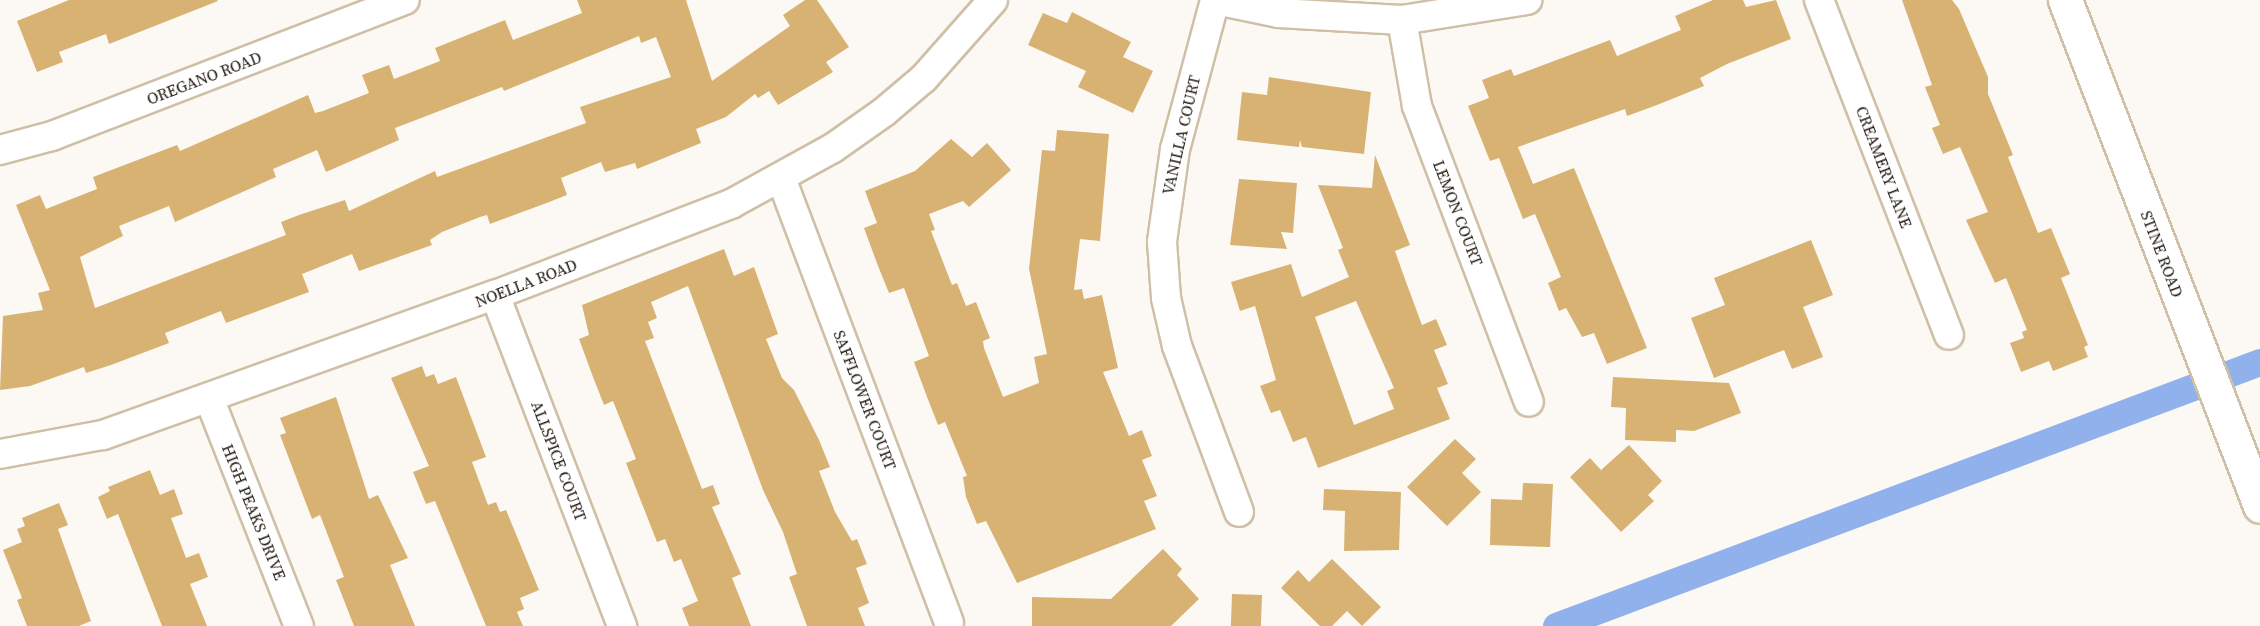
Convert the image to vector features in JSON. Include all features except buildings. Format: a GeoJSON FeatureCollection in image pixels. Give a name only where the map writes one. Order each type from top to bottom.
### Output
{"type":"FeatureCollection","features":[{"type":"Feature","properties":{"kind":"main road","name":"STINE ROAD"},"geometry":{"type":"LineString","coordinates":[[2065,0],[2259,504]]}},
{"type":"Feature","properties":{"kind":"street","name":"OREGANO ROAD"},"geometry":{"type":"LineString","coordinates":[[0,150],[52,136],[405,0]]}},
{"type":"Feature","properties":{"kind":"street","name":"NOELLA ROAD"},"geometry":{"type":"LineString","coordinates":[[0,454],[104,435],[495,295],[731,204],[781,178],[884,112],[932,70],[993,0]]}},
{"type":"Feature","properties":{"kind":"street"},"geometry":{"type":"LineString","coordinates":[[1216,0],[1299,16],[1402,20],[1527,0]]}},
{"type":"Feature","properties":{"kind":"street","name":"VANILLA COURT"},"geometry":{"type":"LineString","coordinates":[[1216,0],[1174,149],[1162,242],[1166,298],[1177,346],[1239,512]]}},
{"type":"Feature","properties":{"kind":"street","name":"CREAMERY LANE"},"geometry":{"type":"LineString","coordinates":[[1819,0],[1949,334]]}},
{"type":"Feature","properties":{"kind":"street","name":"LEMON COURT"},"geometry":{"type":"LineString","coordinates":[[1402,20],[1417,106],[1529,402]]}},
{"type":"Feature","properties":{"kind":"street","name":"SAFFLOWER COURT"},"geometry":{"type":"LineString","coordinates":[[781,178],[949,622]]}},
{"type":"Feature","properties":{"kind":"street","name":"ALLSPICE COURT"},"geometry":{"type":"LineString","coordinates":[[495,295],[622,626]]}},
{"type":"Feature","properties":{"kind":"street","name":"HIGH PEAKS DRIVE"},"geometry":{"type":"LineString","coordinates":[[209,398],[299,626]]}},
{"type":"Feature","properties":{"kind":"waterway"},"geometry":{"type":"LineString","coordinates":[[1556,626],[2260,362]]}}]}
